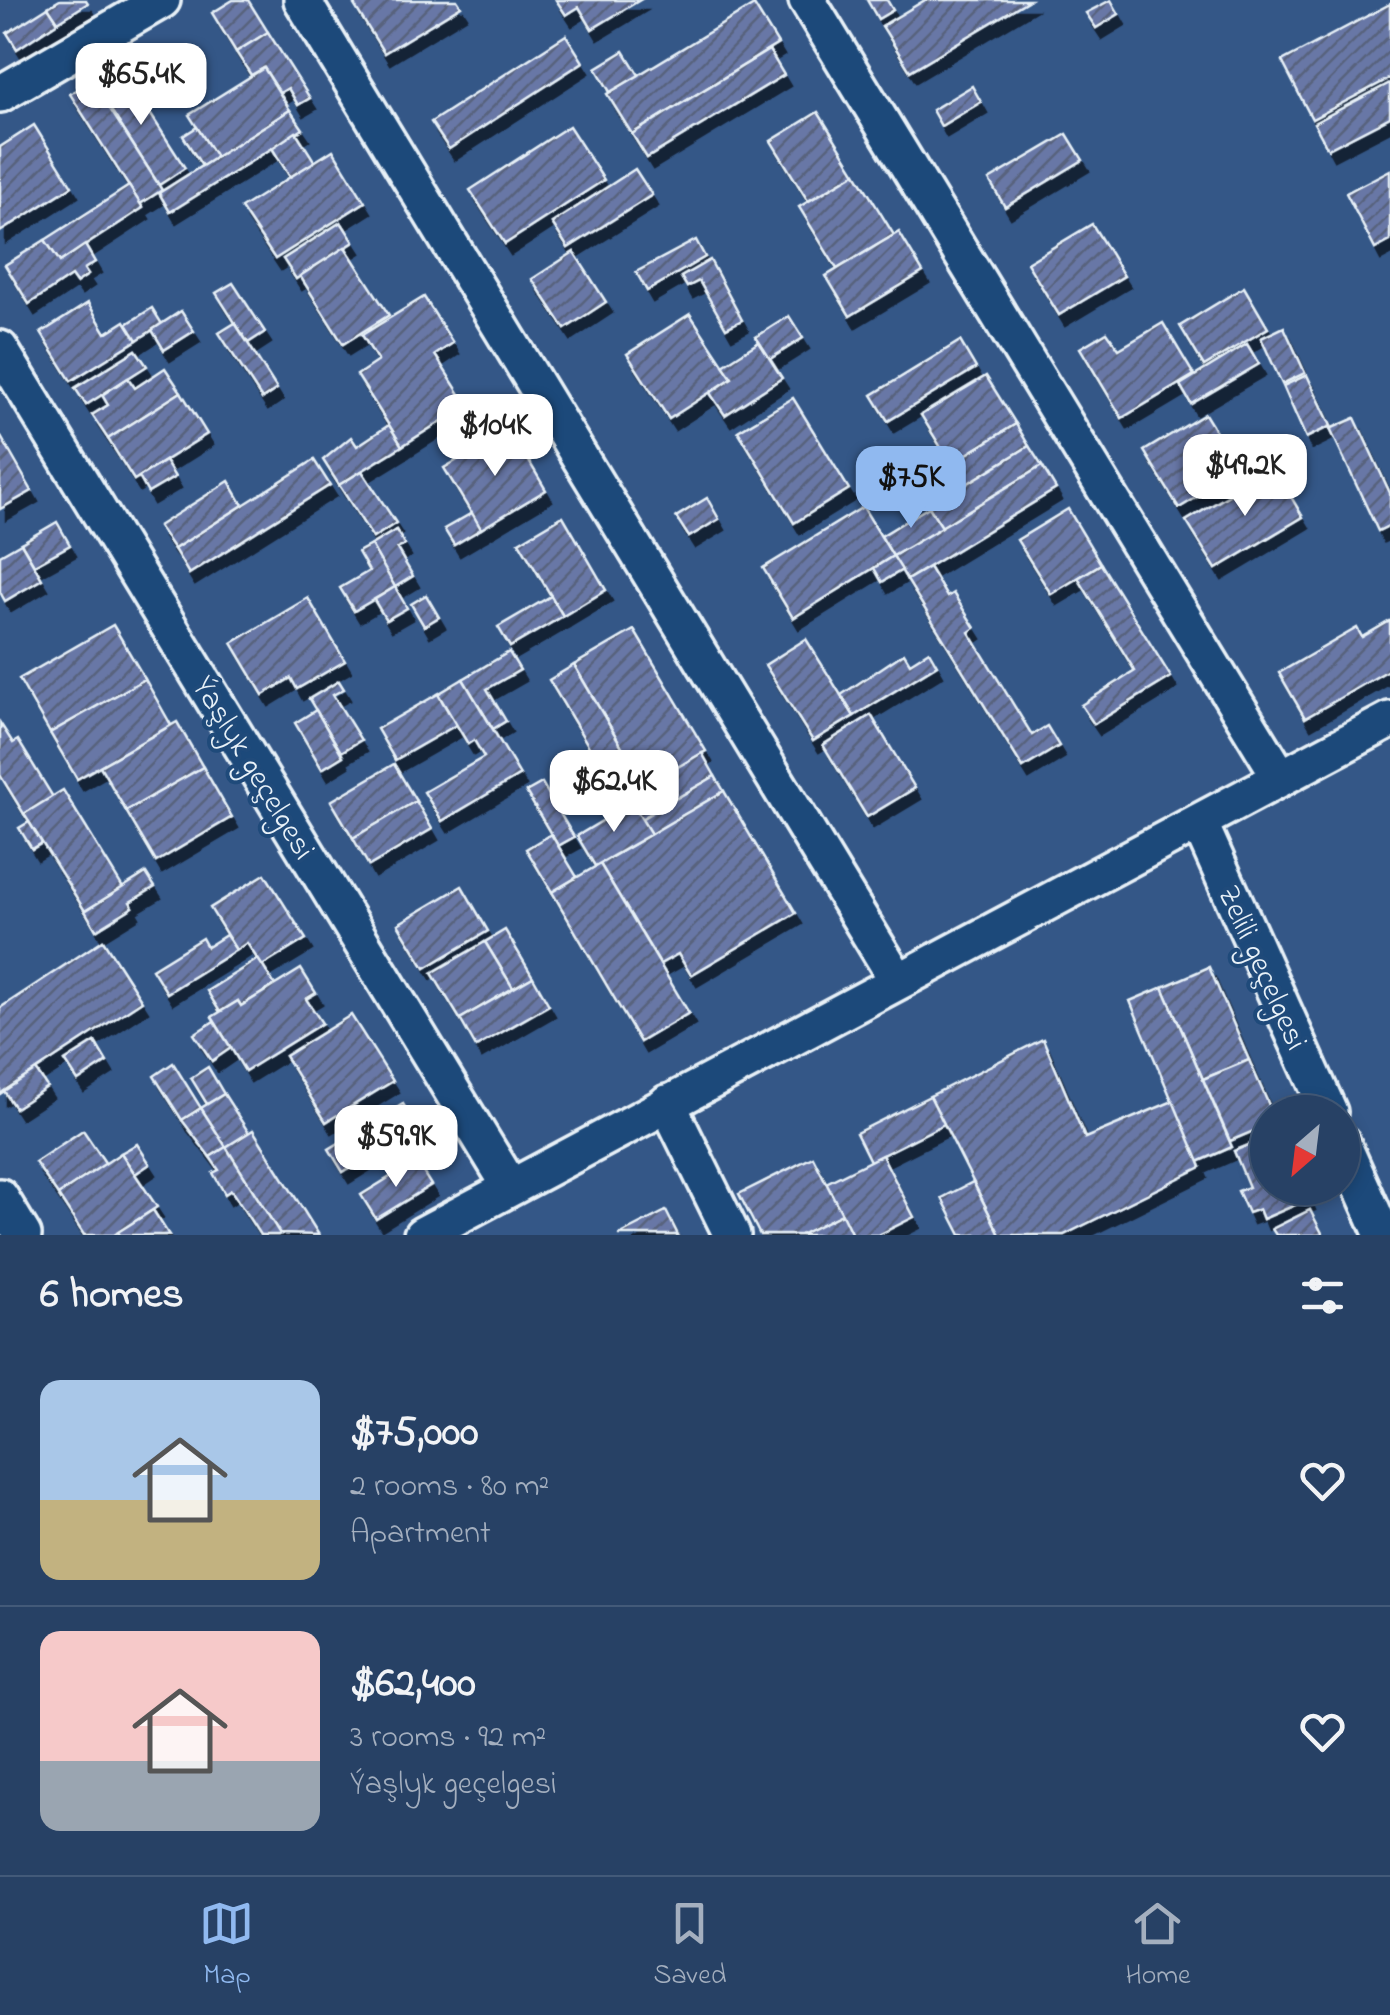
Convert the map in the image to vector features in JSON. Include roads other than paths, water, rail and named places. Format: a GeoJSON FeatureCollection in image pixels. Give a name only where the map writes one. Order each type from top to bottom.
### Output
{"type":"FeatureCollection","features":[{"type":"Feature","properties":{"kind":"street"},"geometry":{"type":"LineString","coordinates":[[0,94],[162,0]]}},
{"type":"Feature","properties":{"kind":"street"},"geometry":{"type":"LineString","coordinates":[[302,0],[898,981]]}},
{"type":"Feature","properties":{"kind":"street"},"geometry":{"type":"LineString","coordinates":[[807,0],[1281,778]]}},
{"type":"Feature","properties":{"kind":"street","name":"Ýaşlyk geçelgesi"},"geometry":{"type":"LineString","coordinates":[[0,349],[510,1186]]}},
{"type":"Feature","properties":{"kind":"street"},"geometry":{"type":"LineString","coordinates":[[422,1235],[1390,720]]}},
{"type":"Feature","properties":{"kind":"street","name":"Zelili geçelgesi"},"geometry":{"type":"LineString","coordinates":[[1200,822],[1321,1095]]}},
{"type":"Feature","properties":{"kind":"street"},"geometry":{"type":"LineString","coordinates":[[667,1103],[732,1235]]}},
{"type":"Feature","properties":{"kind":"street"},"geometry":{"type":"LineString","coordinates":[[1360,1182],[1384,1235]]}},
{"type":"Feature","properties":{"kind":"street"},"geometry":{"type":"LineString","coordinates":[[0,1197],[22,1235]]}}]}
